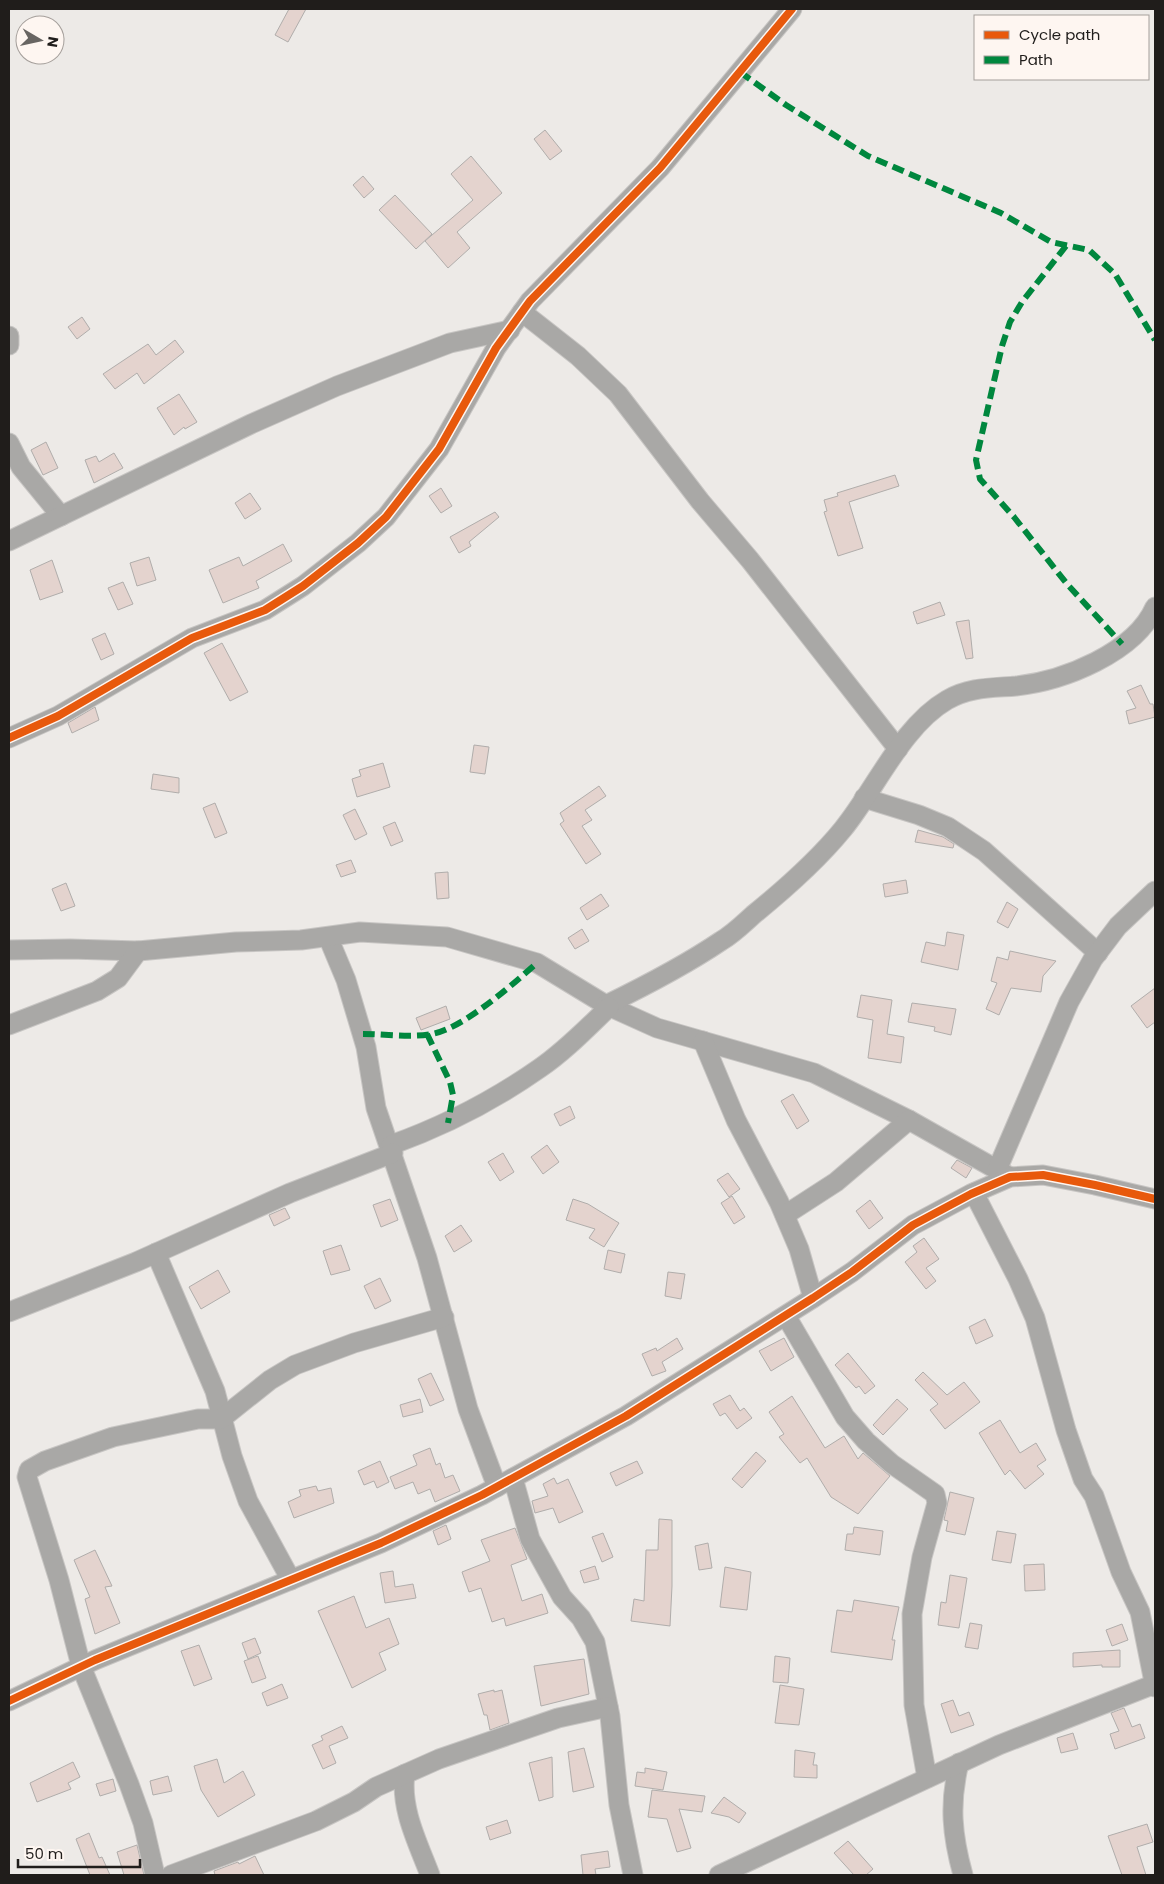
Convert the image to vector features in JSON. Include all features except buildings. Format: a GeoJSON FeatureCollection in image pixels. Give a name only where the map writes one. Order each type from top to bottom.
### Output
{"type":"FeatureCollection","features":[{"type":"Feature","properties":{"kind":"street"},"geometry":{"type":"LineString","coordinates":[[9,738],[84,702],[192,638],[265,610],[303,586],[358,543],[386,517],[439,449],[496,348],[522,312],[557,273],[660,168],[792,9]]}},
{"type":"Feature","properties":{"kind":"street"},"geometry":{"type":"LineString","coordinates":[[522,312],[578,356],[618,394],[700,501],[750,560],[898,749]]}},
{"type":"Feature","properties":{"kind":"street"},"geometry":{"type":"LineString","coordinates":[[9,541],[251,424],[337,386],[450,343],[510,330]]}},
{"type":"Feature","properties":{"kind":"street"},"geometry":{"type":"LineString","coordinates":[[9,336],[9,344]]}},
{"type":"Feature","properties":{"kind":"street"},"geometry":{"type":"LineString","coordinates":[[9,442],[21,467],[61,516]]}},
{"type":"Feature","properties":{"kind":"street"},"geometry":{"type":"LineString","coordinates":[[9,1312],[156,1253],[290,1192],[392,1149],[440,1127],[491,1099],[541,1068],[608,1006],[665,976],[723,940],[790,884],[844,828],[898,749],[918,725],[946,700],[978,688],[1016,686],[1055,679],[1079,671],[1132,638],[1147,622],[1155,607]]}},
{"type":"Feature","properties":{"kind":"street"},"geometry":{"type":"LineString","coordinates":[[864,798],[919,815],[948,827],[984,851],[1098,953]]}},
{"type":"Feature","properties":{"kind":"street"},"geometry":{"type":"LineString","coordinates":[[9,1701],[81,1666],[381,1544],[505,1483],[626,1416],[786,1316],[852,1272],[913,1226],[974,1193],[1004,1173],[1069,1002],[1098,953],[1118,926],[1155,891]]}},
{"type":"Feature","properties":{"kind":"street"},"geometry":{"type":"LineString","coordinates":[[9,950],[138,951],[328,937],[360,932],[421,934],[485,946],[537,963],[608,1006],[657,1028],[814,1073],[909,1120],[1004,1173],[1043,1176],[1095,1185],[1155,1199]]}},
{"type":"Feature","properties":{"kind":"street"},"geometry":{"type":"LineString","coordinates":[[328,937],[346,980],[360,1026],[366,1047],[376,1108],[392,1149],[444,1317],[468,1409],[505,1483],[530,1539],[562,1597],[581,1618],[596,1642],[608,1707],[619,1805],[633,1875]]}},
{"type":"Feature","properties":{"kind":"street"},"geometry":{"type":"LineString","coordinates":[[9,1025],[97,991],[118,978],[138,951]]}},
{"type":"Feature","properties":{"kind":"street"},"geometry":{"type":"LineString","coordinates":[[703,1042],[736,1120],[785,1215],[813,1298]]}},
{"type":"Feature","properties":{"kind":"street"},"geometry":{"type":"LineString","coordinates":[[785,1215],[836,1182],[909,1120]]}},
{"type":"Feature","properties":{"kind":"street"},"geometry":{"type":"LineString","coordinates":[[719,1875],[785,1847],[959,1763],[1155,1685],[1140,1612],[1121,1572],[1094,1496],[1083,1480],[1066,1430],[1035,1318],[974,1193]]}},
{"type":"Feature","properties":{"kind":"street"},"geometry":{"type":"LineString","coordinates":[[156,1253],[215,1391],[248,1500],[291,1580]]}},
{"type":"Feature","properties":{"kind":"street"},"geometry":{"type":"LineString","coordinates":[[786,1316],[845,1417],[872,1446],[892,1464],[928,1488],[936,1499],[937,1503],[922,1557],[912,1614],[914,1705],[927,1778]]}},
{"type":"Feature","properties":{"kind":"street"},"geometry":{"type":"LineString","coordinates":[[155,1875],[143,1823],[81,1666],[59,1580],[27,1477],[29,1470],[45,1461],[113,1437],[198,1419],[222,1419],[270,1380],[295,1366],[354,1343],[444,1317]]}},
{"type":"Feature","properties":{"kind":"street"},"geometry":{"type":"LineString","coordinates":[[171,1875],[316,1821],[354,1802],[376,1787],[439,1760],[558,1718],[608,1707]]}},
{"type":"Feature","properties":{"kind":"street"},"geometry":{"type":"LineString","coordinates":[[959,1763],[952,1788],[952,1818],[962,1875]]}},
{"type":"Feature","properties":{"kind":"street"},"geometry":{"type":"LineString","coordinates":[[405,1774],[403,1790],[405,1807],[430,1875]]}},
{"type":"Feature","properties":{"kind":"marked path"},"geometry":{"type":"LineString","coordinates":[[740,72],[786,105],[868,156],[1001,213],[1051,242],[1089,250],[1115,274],[1155,340]]}},
{"type":"Feature","properties":{"kind":"marked path"},"geometry":{"type":"LineString","coordinates":[[1066,246],[1022,302],[1010,322],[1002,346],[976,460],[980,479],[1014,517],[1067,584],[1122,644]]}},
{"type":"Feature","properties":{"kind":"marked path"},"geometry":{"type":"LineString","coordinates":[[363,1034],[415,1036],[445,1030],[487,1004],[537,963]]}},
{"type":"Feature","properties":{"kind":"marked path"},"geometry":{"type":"LineString","coordinates":[[427,1034],[450,1082],[453,1095],[448,1123]]}},
{"type":"Feature","properties":{"kind":"cycle path"},"geometry":{"type":"LineString","coordinates":[[9,738],[58,716],[192,638],[265,610],[303,586],[358,543],[386,517],[439,449],[496,348],[530,301],[660,168],[792,9]]}},
{"type":"Feature","properties":{"kind":"cycle path"},"geometry":{"type":"LineString","coordinates":[[9,1701],[95,1660],[381,1543],[482,1495],[626,1416],[813,1298],[852,1272],[913,1225],[971,1194],[1010,1177],[1043,1175],[1155,1199]]}}]}
